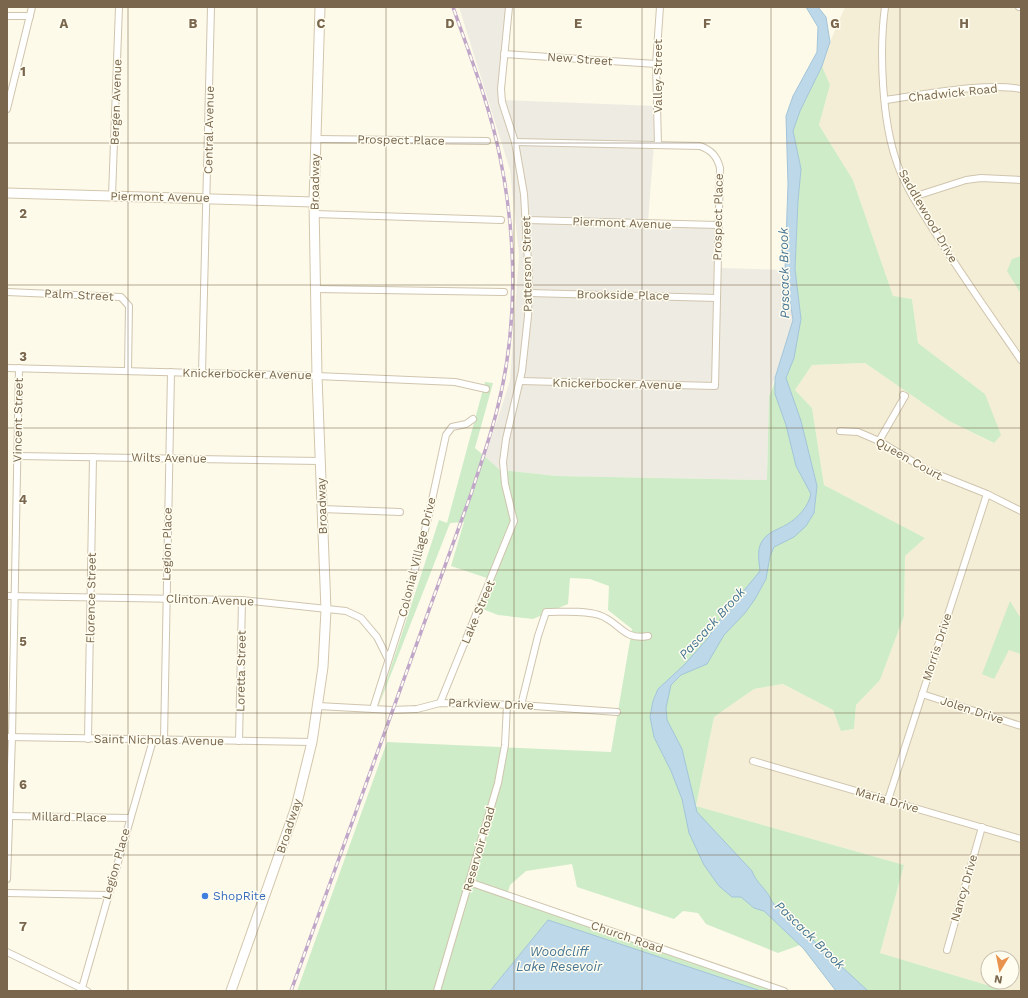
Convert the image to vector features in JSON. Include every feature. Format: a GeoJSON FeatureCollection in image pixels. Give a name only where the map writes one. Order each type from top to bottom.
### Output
{"type":"FeatureCollection","features":[{"type":"Feature","properties":{"kind":"street"},"geometry":{"type":"LineString","coordinates":[[7,109],[32,7]]}},
{"type":"Feature","properties":{"kind":"street","name":"Bergen Avenue"},"geometry":{"type":"LineString","coordinates":[[112,196],[119,7]]}},
{"type":"Feature","properties":{"kind":"street","name":"Central Avenue"},"geometry":{"type":"LineString","coordinates":[[202,373],[212,7]]}},
{"type":"Feature","properties":{"kind":"street","name":"Broadway"},"geometry":{"type":"LineString","coordinates":[[231,991],[288,830],[312,742],[323,667],[326,610],[317,376],[314,202],[320,7]]}},
{"type":"Feature","properties":{"kind":"street","name":"Patterson Street"},"geometry":{"type":"LineString","coordinates":[[509,7],[501,89],[502,102],[515,142],[520,168],[527,220],[529,293],[525,344],[520,381],[506,439],[503,462],[505,484],[514,520]]}},
{"type":"Feature","properties":{"kind":"street","name":"Valley Street"},"geometry":{"type":"LineString","coordinates":[[658,145],[656,64],[660,7]]}},
{"type":"Feature","properties":{"kind":"street","name":"Saddlewood Drive"},"geometry":{"type":"LineString","coordinates":[[885,7],[882,57],[885,100],[892,148],[903,177],[952,260],[1021,360]]}},
{"type":"Feature","properties":{"kind":"street"},"geometry":{"type":"LineString","coordinates":[[7,16],[30,16]]}},
{"type":"Feature","properties":{"kind":"street","name":"New Street"},"geometry":{"type":"LineString","coordinates":[[504,54],[656,64]]}},
{"type":"Feature","properties":{"kind":"street","name":"Chadwick Road"},"geometry":{"type":"LineString","coordinates":[[885,100],[974,89],[1021,89]]}},
{"type":"Feature","properties":{"kind":"street","name":"Prospect Place"},"geometry":{"type":"LineString","coordinates":[[316,139],[487,141]]}},
{"type":"Feature","properties":{"kind":"street","name":"Prospect Place"},"geometry":{"type":"LineString","coordinates":[[515,142],[700,146],[706,148],[715,156],[720,168],[715,386]]}},
{"type":"Feature","properties":{"kind":"street"},"geometry":{"type":"LineString","coordinates":[[914,197],[966,180],[981,178],[1021,180]]}},
{"type":"Feature","properties":{"kind":"street","name":"Piermont Avenue"},"geometry":{"type":"LineString","coordinates":[[7,193],[314,202]]}},
{"type":"Feature","properties":{"kind":"street"},"geometry":{"type":"LineString","coordinates":[[315,214],[500,220]]}},
{"type":"Feature","properties":{"kind":"street","name":"Piermont Avenue"},"geometry":{"type":"LineString","coordinates":[[527,220],[718,225]]}},
{"type":"Feature","properties":{"kind":"street"},"geometry":{"type":"LineString","coordinates":[[316,289],[504,292]]}},
{"type":"Feature","properties":{"kind":"street","name":"Palm Street"},"geometry":{"type":"LineString","coordinates":[[7,292],[121,297],[129,306],[128,371]]}},
{"type":"Feature","properties":{"kind":"street","name":"Brookside Place"},"geometry":{"type":"LineString","coordinates":[[529,293],[717,298]]}},
{"type":"Feature","properties":{"kind":"street","name":"Knickerbocker Avenue"},"geometry":{"type":"LineString","coordinates":[[7,368],[317,376],[455,382],[486,389]]}},
{"type":"Feature","properties":{"kind":"street","name":"Vincent Street"},"geometry":{"type":"LineString","coordinates":[[7,879],[20,368]]}},
{"type":"Feature","properties":{"kind":"street","name":"Legion Place"},"geometry":{"type":"LineString","coordinates":[[164,740],[171,372]]}},
{"type":"Feature","properties":{"kind":"street","name":"Knickerbocker Avenue"},"geometry":{"type":"LineString","coordinates":[[520,381],[715,386]]}},
{"type":"Feature","properties":{"kind":"street"},"geometry":{"type":"LineString","coordinates":[[879,441],[906,396],[903,395]]}},
{"type":"Feature","properties":{"kind":"street","name":"Colonial Village Drive"},"geometry":{"type":"LineString","coordinates":[[373,709],[406,605],[430,514],[446,435],[452,427],[466,424],[473,419]]}},
{"type":"Feature","properties":{"kind":"street","name":"Queen Court"},"geometry":{"type":"LineString","coordinates":[[840,431],[858,432],[879,441],[927,470],[987,494],[1021,511]]}},
{"type":"Feature","properties":{"kind":"street","name":"Wilts Avenue"},"geometry":{"type":"LineString","coordinates":[[18,456],[320,461]]}},
{"type":"Feature","properties":{"kind":"street","name":"Florence Street"},"geometry":{"type":"LineString","coordinates":[[88,739],[93,457]]}},
{"type":"Feature","properties":{"kind":"street","name":"Morris Drive"},"geometry":{"type":"LineString","coordinates":[[888,800],[987,494]]}},
{"type":"Feature","properties":{"kind":"street"},"geometry":{"type":"LineString","coordinates":[[322,509],[400,512]]}},
{"type":"Feature","properties":{"kind":"street","name":"Lake Street"},"geometry":{"type":"LineString","coordinates":[[440,703],[514,520]]}},
{"type":"Feature","properties":{"kind":"street","name":"Clinton Avenue"},"geometry":{"type":"LineString","coordinates":[[7,596],[242,600],[346,611],[361,618],[377,637],[388,659]]}},
{"type":"Feature","properties":{"kind":"street","name":"Loretta Street"},"geometry":{"type":"LineString","coordinates":[[239,741],[242,600]]}},
{"type":"Feature","properties":{"kind":"street"},"geometry":{"type":"LineString","coordinates":[[521,705],[538,636],[546,612],[594,614],[608,619],[629,636],[639,638],[648,636]]}},
{"type":"Feature","properties":{"kind":"street","name":"Jolen Drive"},"geometry":{"type":"LineString","coordinates":[[922,694],[1021,726]]}},
{"type":"Feature","properties":{"kind":"street","name":"Parkview Drive"},"geometry":{"type":"LineString","coordinates":[[318,706],[373,709],[417,709],[440,703],[507,704],[616,712]]}},
{"type":"Feature","properties":{"kind":"street","name":"Reservoir Road"},"geometry":{"type":"LineString","coordinates":[[437,991],[500,776],[505,745],[507,704]]}},
{"type":"Feature","properties":{"kind":"street","name":"Saint Nicholas Avenue"},"geometry":{"type":"LineString","coordinates":[[10,737],[312,742]]}},
{"type":"Feature","properties":{"kind":"street","name":"Legion Place"},"geometry":{"type":"LineString","coordinates":[[85,990],[107,895],[153,740]]}},
{"type":"Feature","properties":{"kind":"street","name":"Maria Drive"},"geometry":{"type":"LineString","coordinates":[[753,760],[1021,839]]}},
{"type":"Feature","properties":{"kind":"street","name":"Millard Place"},"geometry":{"type":"LineString","coordinates":[[9,816],[130,818]]}},
{"type":"Feature","properties":{"kind":"street","name":"Nancy Drive"},"geometry":{"type":"LineString","coordinates":[[947,950],[982,827]]}},
{"type":"Feature","properties":{"kind":"street","name":"Church Road"},"geometry":{"type":"LineString","coordinates":[[469,882],[784,991]]}},
{"type":"Feature","properties":{"kind":"street"},"geometry":{"type":"LineString","coordinates":[[7,893],[107,895]]}},
{"type":"Feature","properties":{"kind":"street"},"geometry":{"type":"LineString","coordinates":[[7,955],[7,951],[85,990]]}},
{"type":"Feature","properties":{"kind":"shaded area"},"geometry":{"type":"Polygon","coordinates":[[[459,7],[507,7],[502,100],[657,106],[648,221],[720,225],[720,268],[785,270],[793,320],[769,396],[767,480],[557,476],[500,470],[485,457],[510,381],[519,255],[510,170],[459,7]]]}},
{"type":"Feature","properties":{"kind":"shaded area"},"geometry":{"type":"Polygon","coordinates":[[[845,7],[1021,7],[1021,991],[999,991],[1020,990],[1020,950],[980,950],[980,983],[880,953],[904,865],[696,806],[714,717],[754,689],[783,684],[833,710],[842,731],[854,729],[856,705],[880,680],[904,616],[905,556],[925,538],[824,485],[812,408],[795,390],[812,365],[865,363],[949,421],[993,443],[985,394],[918,343],[912,299],[893,297],[853,180],[819,125],[830,85],[822,66],[830,42],[845,7]]]}},
{"type":"Feature","properties":{"kind":"green space"},"geometry":{"type":"Polygon","coordinates":[[[822,66],[830,85],[819,125],[853,180],[893,296],[912,299],[918,343],[985,394],[1001,435],[994,443],[949,421],[865,363],[812,365],[795,390],[812,408],[824,485],[925,538],[905,556],[904,616],[880,680],[856,705],[854,729],[841,731],[833,710],[783,684],[754,689],[714,717],[696,806],[904,865],[880,953],[980,983],[980,990],[999,991],[836,991],[800,945],[778,953],[706,924],[698,913],[683,911],[674,919],[577,887],[572,864],[526,871],[510,885],[507,895],[785,991],[761,991],[548,920],[490,991],[297,991],[387,742],[611,752],[632,629],[608,610],[609,586],[590,579],[570,578],[568,604],[533,619],[498,615],[480,608],[493,580],[451,566],[464,522],[450,523],[377,710],[439,520],[447,523],[485,382],[493,383],[475,448],[500,470],[557,476],[767,480],[769,396],[801,319],[795,269],[801,169],[793,131],[800,111],[822,66]]]}},
{"type":"Feature","properties":{"kind":"green space"},"geometry":{"type":"Polygon","coordinates":[[[1021,256],[1021,294],[1007,271],[1012,259],[1021,256]]]}},
{"type":"Feature","properties":{"kind":"green space"},"geometry":{"type":"Polygon","coordinates":[[[1010,601],[1021,619],[1021,654],[1009,650],[994,679],[982,674],[1010,601]]]}},
{"type":"Feature","properties":{"kind":"water"},"geometry":{"type":"Polygon","coordinates":[[[806,7],[818,7],[826,17],[830,42],[822,66],[800,111],[793,131],[801,169],[795,269],[801,319],[794,358],[786,378],[801,421],[817,486],[814,513],[806,526],[794,537],[774,547],[770,556],[766,579],[755,599],[745,613],[724,635],[707,664],[681,675],[671,685],[666,708],[667,720],[682,749],[697,812],[752,871],[772,902],[868,991],[836,991],[804,949],[764,911],[754,908],[741,897],[732,897],[719,886],[704,865],[689,833],[682,799],[671,771],[654,737],[650,717],[653,701],[658,689],[684,665],[708,638],[719,621],[760,571],[759,549],[763,539],[795,519],[805,508],[810,499],[811,494],[796,466],[786,425],[775,394],[775,378],[793,320],[785,270],[788,184],[786,116],[793,96],[817,52],[818,27],[806,7]]]}},
{"type":"Feature","properties":{"kind":"water","name":"Woodcliff Lake Resevoir"},"geometry":{"type":"Polygon","coordinates":[[[548,920],[761,991],[490,991],[548,920]]]}},
{"type":"Feature","properties":{"kind":"railway"},"geometry":{"type":"LineString","coordinates":[[291,991],[471,494],[491,431],[504,379],[509,348],[513,284],[510,220],[506,188],[491,119],[453,7]]}},
{"type":"Feature","properties":{"kind":"place","name":"ShopRite"},"geometry":{"type":"Point","coordinates":[205,896]}},
{"type":"Feature","properties":{"kind":"water label","name":"Pascack Brook"},"geometry":{"type":"Point","coordinates":[784,273]}},
{"type":"Feature","properties":{"kind":"water label","name":"Pascack Brook"},"geometry":{"type":"Point","coordinates":[712,623]}},
{"type":"Feature","properties":{"kind":"water label","name":"Pascack Brook"},"geometry":{"type":"Point","coordinates":[810,935]}}]}
